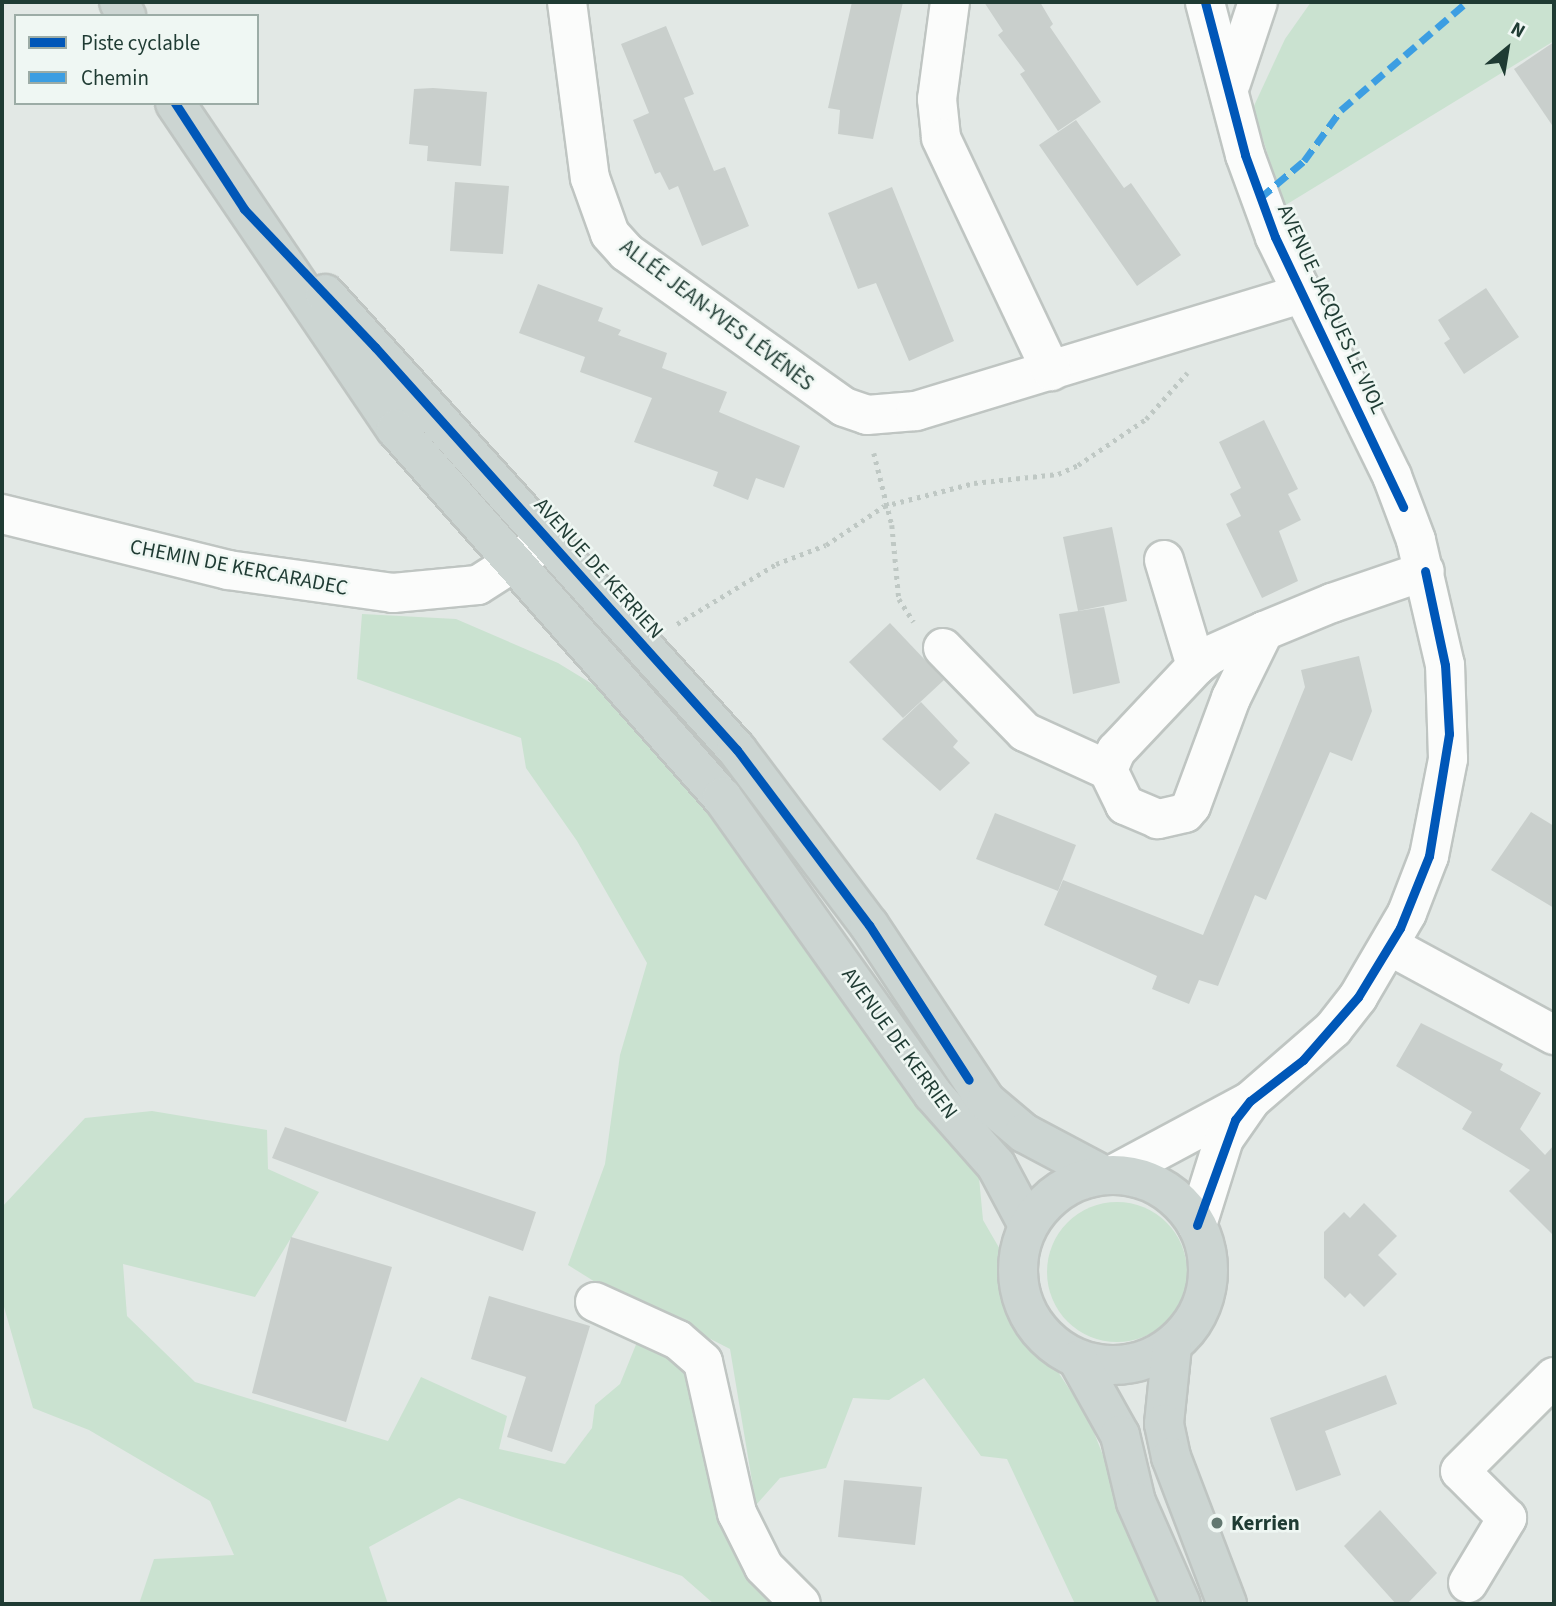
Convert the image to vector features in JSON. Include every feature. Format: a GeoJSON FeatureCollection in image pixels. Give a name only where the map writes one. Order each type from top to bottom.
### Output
{"type":"FeatureCollection","features":[{"type":"Feature","properties":{"kind":"main road","name":"AVENUE DE KERRIEN"},"geometry":{"type":"LineString","coordinates":[[176,105],[244,209],[396,429],[729,807],[933,1094],[996,1165],[1028,1225]]}},
{"type":"Feature","properties":{"kind":"main road","name":"AVENUE DE KERRIEN"},"geometry":{"type":"LineString","coordinates":[[244,209],[645,644],[800,832],[986,1101],[1024,1133],[1108,1174]]}},
{"type":"Feature","properties":{"kind":"main road"},"geometry":{"type":"LineString","coordinates":[[1108,1174],[1163,1188],[1197,1225],[1209,1277],[1203,1304],[1172,1346],[1126,1366],[1079,1360],[1050,1344],[1029,1319],[1018,1288],[1017,1256],[1028,1225],[1045,1202],[1070,1184],[1108,1174]]}},
{"type":"Feature","properties":{"kind":"main road"},"geometry":{"type":"LineString","coordinates":[[1172,1346],[1164,1424],[1169,1446],[1227,1604]]}},
{"type":"Feature","properties":{"kind":"main road"},"geometry":{"type":"LineString","coordinates":[[1079,1360],[1108,1406],[1136,1502],[1181,1604]]}},
{"type":"Feature","properties":{"kind":"street","name":"ALLÉE JEAN-YVES LÉVÉNÈS"},"geometry":{"type":"LineString","coordinates":[[566,2],[590,178],[610,234],[765,354],[844,407],[867,415],[916,411],[1051,371],[1196,322],[1300,294]]}},
{"type":"Feature","properties":{"kind":"street"},"geometry":{"type":"LineString","coordinates":[[950,2],[937,99],[941,138],[1051,371]]}},
{"type":"Feature","properties":{"kind":"street","name":"AVENUE JACQUES LE VIOL"},"geometry":{"type":"LineString","coordinates":[[1108,1174],[1250,1101],[1333,1029],[1390,946],[1429,856],[1448,759],[1445,665],[1425,571],[1392,476],[1300,294],[1245,155],[1231,83],[1205,2]]}},
{"type":"Feature","properties":{"kind":"street","name":"AVENUE JACQUES LE VIOL"},"geometry":{"type":"LineString","coordinates":[[1231,83],[1258,2]]}},
{"type":"Feature","properties":{"kind":"street","name":"CHEMIN DE KERCARADEC"},"geometry":{"type":"LineString","coordinates":[[2,514],[228,570],[341,589],[430,593],[478,585],[515,565],[549,539]]}},
{"type":"Feature","properties":{"kind":"street"},"geometry":{"type":"LineString","coordinates":[[1164,560],[1196,666]]}},
{"type":"Feature","properties":{"kind":"street"},"geometry":{"type":"LineString","coordinates":[[1108,770],[1126,735],[1196,666],[1264,631],[1425,571]]}},
{"type":"Feature","properties":{"kind":"street"},"geometry":{"type":"LineString","coordinates":[[943,648],[1025,732],[1108,770],[1125,805],[1158,819],[1185,813],[1198,796],[1231,698],[1264,631]]}},
{"type":"Feature","properties":{"kind":"street"},"geometry":{"type":"LineString","coordinates":[[1390,946],[1554,1035]]}},
{"type":"Feature","properties":{"kind":"street","name":"AVENUE JACQUES LE VIOL"},"geometry":{"type":"LineString","coordinates":[[1197,1225],[1224,1139],[1250,1101]]}},
{"type":"Feature","properties":{"kind":"street"},"geometry":{"type":"LineString","coordinates":[[595,1302],[678,1340],[703,1363],[737,1513],[764,1567],[801,1604]]}},
{"type":"Feature","properties":{"kind":"street"},"geometry":{"type":"LineString","coordinates":[[1468,1583],[1507,1518],[1460,1471],[1554,1377]]}},
{"type":"Feature","properties":{"kind":"path"},"geometry":{"type":"LineString","coordinates":[[645,644],[776,564],[826,545],[884,506],[974,483],[1058,474],[1078,465],[1146,419],[1178,387],[1196,352],[1196,322]]}},
{"type":"Feature","properties":{"kind":"path"},"geometry":{"type":"LineString","coordinates":[[867,415],[884,506],[891,525],[898,599],[943,648]]}},
{"type":"Feature","properties":{"kind":"green space"},"geometry":{"type":"Polygon","coordinates":[[[1311,2],[1554,2],[1554,41],[1284,206],[1253,108],[1285,39],[1311,2]]]}},
{"type":"Feature","properties":{"kind":"green space"},"geometry":{"type":"Polygon","coordinates":[[[362,614],[456,619],[558,663],[607,693],[777,892],[978,1167],[983,1220],[1005,1258],[1012,1303],[1088,1417],[1161,1604],[1075,1604],[1007,1459],[981,1456],[924,1378],[889,1400],[853,1398],[826,1468],[780,1478],[756,1505],[730,1349],[691,1329],[703,1449],[723,1530],[777,1604],[714,1604],[682,1576],[459,1498],[369,1547],[388,1604],[139,1604],[154,1559],[234,1555],[210,1501],[89,1430],[33,1408],[2,1300],[2,1207],[85,1118],[152,1111],[267,1130],[268,1169],[319,1192],[255,1297],[123,1264],[127,1316],[195,1382],[388,1441],[421,1377],[507,1416],[499,1449],[565,1464],[592,1428],[595,1405],[620,1384],[648,1315],[568,1265],[605,1164],[620,1055],[647,963],[577,841],[526,768],[521,738],[357,679],[362,614]]]}},
{"type":"Feature","properties":{"kind":"green space"},"geometry":{"type":"Polygon","coordinates":[[[1117,1202],[1144,1207],[1167,1222],[1182,1245],[1187,1272],[1182,1299],[1167,1322],[1144,1337],[1117,1342],[1090,1337],[1067,1322],[1052,1299],[1047,1272],[1052,1245],[1067,1222],[1090,1207],[1117,1202]]]}},
{"type":"Feature","properties":{"kind":"building"},"geometry":{"type":"Polygon","coordinates":[[[852,2],[903,2],[873,139],[838,134],[840,110],[828,108],[852,2]]]}},
{"type":"Feature","properties":{"kind":"building"},"geometry":{"type":"Polygon","coordinates":[[[984,2],[1040,2],[1053,24],[1050,27],[1101,102],[1058,131],[1020,74],[1025,71],[998,35],[1003,31],[984,2]]]}},
{"type":"Feature","properties":{"kind":"building"},"geometry":{"type":"Polygon","coordinates":[[[666,26],[694,94],[684,98],[714,171],[725,167],[749,226],[702,246],[678,186],[669,190],[660,172],[655,174],[633,120],[649,113],[621,44],[666,26]]]}},
{"type":"Feature","properties":{"kind":"building"},"geometry":{"type":"Polygon","coordinates":[[[1554,42],[1554,128],[1514,69],[1554,42]]]}},
{"type":"Feature","properties":{"kind":"building"},"geometry":{"type":"Polygon","coordinates":[[[414,89],[487,92],[481,166],[427,161],[428,146],[409,144],[414,89]]]}},
{"type":"Feature","properties":{"kind":"building"},"geometry":{"type":"Polygon","coordinates":[[[1076,120],[1124,188],[1131,183],[1181,255],[1137,286],[1039,145],[1076,120]]]}},
{"type":"Feature","properties":{"kind":"building"},"geometry":{"type":"Polygon","coordinates":[[[455,182],[509,186],[503,254],[450,251],[455,182]]]}},
{"type":"Feature","properties":{"kind":"building"},"geometry":{"type":"Polygon","coordinates":[[[892,187],[954,341],[909,361],[876,283],[858,289],[828,213],[892,187]]]}},
{"type":"Feature","properties":{"kind":"building"},"geometry":{"type":"Polygon","coordinates":[[[538,284],[603,308],[598,321],[621,330],[618,335],[667,353],[662,368],[727,392],[719,412],[800,446],[784,488],[756,478],[748,500],[713,486],[718,472],[634,442],[652,398],[580,372],[585,357],[519,333],[538,284]]]}},
{"type":"Feature","properties":{"kind":"building"},"geometry":{"type":"Polygon","coordinates":[[[1486,288],[1519,337],[1464,374],[1444,343],[1450,339],[1438,320],[1486,288]]]}},
{"type":"Feature","properties":{"kind":"building"},"geometry":{"type":"Polygon","coordinates":[[[1264,420],[1298,489],[1288,494],[1301,520],[1279,531],[1298,581],[1262,598],[1226,524],[1241,516],[1230,494],[1241,488],[1219,442],[1264,420]]]}},
{"type":"Feature","properties":{"kind":"building"},"geometry":{"type":"Polygon","coordinates":[[[1112,527],[1127,601],[1078,611],[1063,537],[1112,527]]]}},
{"type":"Feature","properties":{"kind":"building"},"geometry":{"type":"Polygon","coordinates":[[[1104,607],[1120,683],[1073,694],[1059,614],[1104,607]]]}},
{"type":"Feature","properties":{"kind":"building"},"geometry":{"type":"Polygon","coordinates":[[[890,623],[944,680],[903,718],[849,662],[890,623]]]}},
{"type":"Feature","properties":{"kind":"building"},"geometry":{"type":"Polygon","coordinates":[[[1359,656],[1372,711],[1352,761],[1330,752],[1266,900],[1255,895],[1218,986],[1199,980],[1189,1004],[1152,989],[1157,976],[1044,925],[1063,880],[1203,935],[1305,687],[1301,670],[1359,656]]]}},
{"type":"Feature","properties":{"kind":"building"},"geometry":{"type":"Polygon","coordinates":[[[921,702],[958,741],[953,747],[970,763],[940,791],[882,739],[921,702]]]}},
{"type":"Feature","properties":{"kind":"building"},"geometry":{"type":"Polygon","coordinates":[[[1531,812],[1554,826],[1554,908],[1491,870],[1531,812]]]}},
{"type":"Feature","properties":{"kind":"building"},"geometry":{"type":"Polygon","coordinates":[[[995,813],[1076,845],[1058,891],[976,859],[995,813]]]}},
{"type":"Feature","properties":{"kind":"building"},"geometry":{"type":"Polygon","coordinates":[[[1421,1023],[1503,1064],[1500,1070],[1541,1093],[1520,1129],[1545,1155],[1554,1145],[1554,1236],[1509,1191],[1530,1170],[1462,1129],[1472,1112],[1396,1066],[1421,1023]]]}},
{"type":"Feature","properties":{"kind":"building"},"geometry":{"type":"Polygon","coordinates":[[[285,1127],[536,1212],[523,1251],[272,1158],[285,1127]]]}},
{"type":"Feature","properties":{"kind":"building"},"geometry":{"type":"Polygon","coordinates":[[[1364,1203],[1397,1236],[1378,1255],[1397,1274],[1364,1307],[1350,1293],[1345,1298],[1324,1278],[1324,1232],[1344,1212],[1350,1218],[1364,1203]]]}},
{"type":"Feature","properties":{"kind":"building"},"geometry":{"type":"Polygon","coordinates":[[[291,1237],[392,1267],[346,1422],[252,1393],[291,1237]]]}},
{"type":"Feature","properties":{"kind":"building"},"geometry":{"type":"Polygon","coordinates":[[[489,1296],[590,1326],[552,1452],[507,1437],[526,1377],[471,1359],[489,1296]]]}},
{"type":"Feature","properties":{"kind":"building"},"geometry":{"type":"Polygon","coordinates":[[[1386,1375],[1397,1404],[1325,1431],[1341,1475],[1296,1491],[1270,1418],[1386,1375]]]}},
{"type":"Feature","properties":{"kind":"building"},"geometry":{"type":"Polygon","coordinates":[[[844,1480],[922,1487],[915,1545],[838,1537],[844,1480]]]}},
{"type":"Feature","properties":{"kind":"building"},"geometry":{"type":"Polygon","coordinates":[[[1380,1510],[1437,1573],[1407,1604],[1396,1604],[1344,1546],[1380,1510]]]}},
{"type":"Feature","properties":{"kind":"marked path"},"geometry":{"type":"LineString","coordinates":[[1260,198],[1304,161],[1341,110],[1467,2]]}},
{"type":"Feature","properties":{"kind":"cycle path"},"geometry":{"type":"LineString","coordinates":[[1205,2],[1245,155],[1275,237],[1403,507]]}},
{"type":"Feature","properties":{"kind":"cycle path"},"geometry":{"type":"LineString","coordinates":[[176,105],[244,209],[375,347],[737,750],[869,925],[969,1080]]}},
{"type":"Feature","properties":{"kind":"cycle path"},"geometry":{"type":"LineString","coordinates":[[1197,1225],[1235,1120],[1250,1101],[1303,1060],[1358,997],[1400,928],[1429,856],[1449,734],[1445,665],[1425,571]]}},
{"type":"Feature","properties":{"kind":"place","name":"Kerrien"},"geometry":{"type":"Point","coordinates":[1217,1523]}}]}
